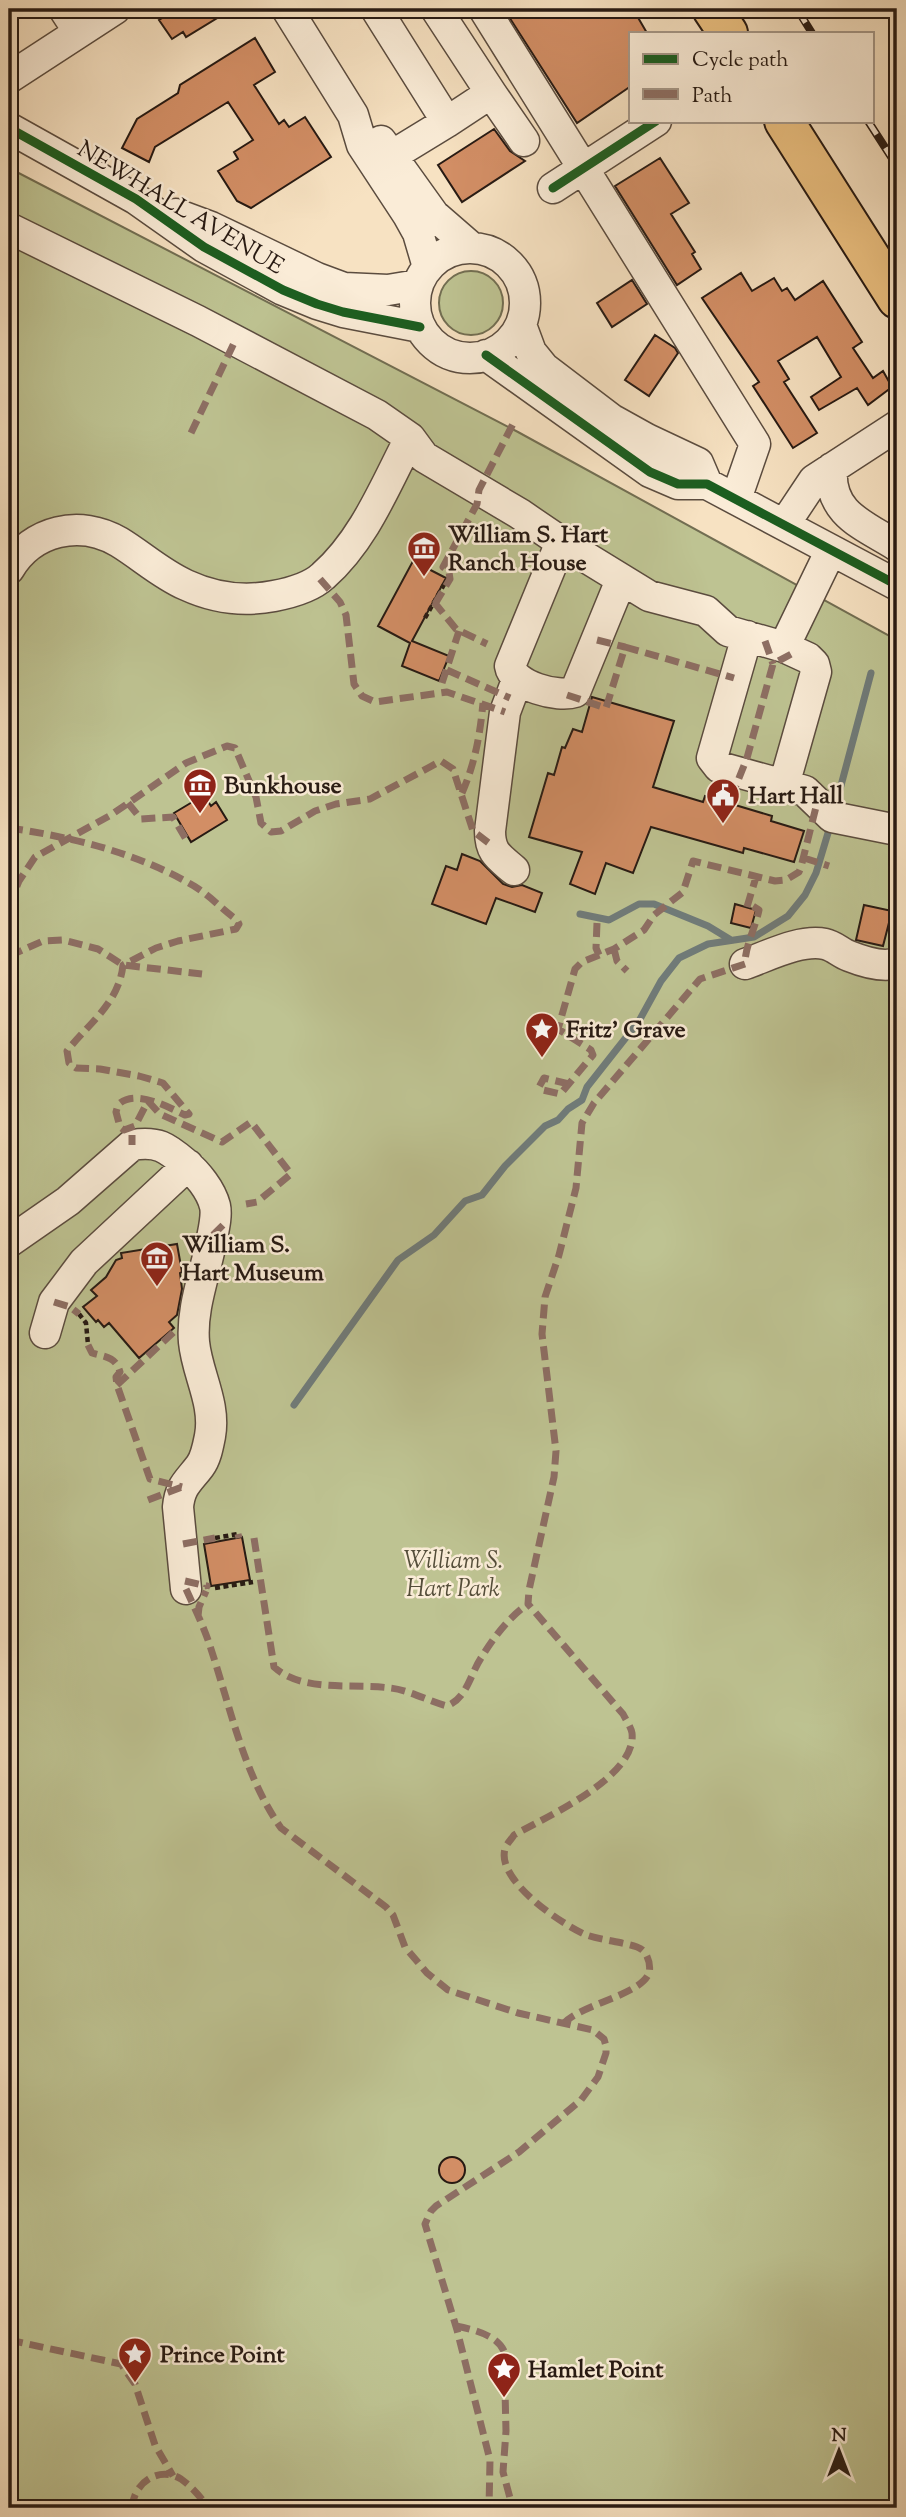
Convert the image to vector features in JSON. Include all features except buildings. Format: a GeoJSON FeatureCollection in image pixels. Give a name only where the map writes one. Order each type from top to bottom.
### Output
{"type":"FeatureCollection","features":[{"type":"Feature","properties":{"kind":"main road"},"geometry":{"type":"LineString","coordinates":[[712,9],[727,32]]}},
{"type":"Feature","properties":{"kind":"main road"},"geometry":{"type":"LineString","coordinates":[[785,122],[897,299]]}},
{"type":"Feature","properties":{"kind":"street"},"geometry":{"type":"LineString","coordinates":[[9,78],[71,21],[116,9]]}},
{"type":"Feature","properties":{"kind":"street"},"geometry":{"type":"LineString","coordinates":[[286,9],[353,115],[362,145],[418,233],[423,276],[415,302],[420,327],[432,343],[448,353],[467,358],[486,355],[510,340],[521,325]]}},
{"type":"Feature","properties":{"kind":"street"},"geometry":{"type":"LineString","coordinates":[[376,9],[446,122]]}},
{"type":"Feature","properties":{"kind":"street"},"geometry":{"type":"LineString","coordinates":[[436,9],[524,141]]}},
{"type":"Feature","properties":{"kind":"street"},"geometry":{"type":"LineString","coordinates":[[484,9],[755,444],[736,499]]}},
{"type":"Feature","properties":{"kind":"street"},"geometry":{"type":"LineString","coordinates":[[393,155],[491,93]]}},
{"type":"Feature","properties":{"kind":"street"},"geometry":{"type":"LineString","coordinates":[[353,115],[384,143],[435,215],[471,248],[499,256],[513,269],[523,287],[521,325],[531,352],[544,368],[611,419],[698,463],[707,484]]}},
{"type":"Feature","properties":{"kind":"street"},"geometry":{"type":"LineString","coordinates":[[553,188],[654,122]]}},
{"type":"Feature","properties":{"kind":"street","name":"NEWHALL AVENUE"},"geometry":{"type":"LineString","coordinates":[[9,128],[136,199],[204,247],[284,290],[343,312],[420,327]]}},
{"type":"Feature","properties":{"kind":"street","name":"NEWHALL AVENUE"},"geometry":{"type":"LineString","coordinates":[[136,199],[211,227],[317,278],[344,288],[388,290],[423,276]]}},
{"type":"Feature","properties":{"kind":"street"},"geometry":{"type":"LineString","coordinates":[[9,228],[377,415],[410,438],[424,457],[649,596],[706,611],[729,631],[784,647],[808,658],[814,664],[816,672],[784,785]]}},
{"type":"Feature","properties":{"kind":"street"},"geometry":{"type":"LineString","coordinates":[[423,276],[444,254],[471,248]]}},
{"type":"Feature","properties":{"kind":"street"},"geometry":{"type":"LineString","coordinates":[[486,355],[650,472],[678,484],[707,484],[897,585]]}},
{"type":"Feature","properties":{"kind":"street"},"geometry":{"type":"LineString","coordinates":[[784,525],[809,486],[897,426]]}},
{"type":"Feature","properties":{"kind":"street"},"geometry":{"type":"LineString","coordinates":[[9,569],[21,551],[35,540],[51,533],[84,530],[117,541],[185,585],[215,596],[258,599],[300,589],[320,579],[364,528],[410,438]]}},
{"type":"Feature","properties":{"kind":"street"},"geometry":{"type":"LineString","coordinates":[[832,468],[832,490],[841,509],[897,546]]}},
{"type":"Feature","properties":{"kind":"street"},"geometry":{"type":"LineString","coordinates":[[561,542],[510,666],[517,680],[559,696],[575,692],[621,580]]}},
{"type":"Feature","properties":{"kind":"street"},"geometry":{"type":"LineString","coordinates":[[784,647],[831,550]]}},
{"type":"Feature","properties":{"kind":"street"},"geometry":{"type":"LineString","coordinates":[[747,636],[712,758],[719,767],[805,791],[832,817],[897,830]]}},
{"type":"Feature","properties":{"kind":"street"},"geometry":{"type":"LineString","coordinates":[[514,870],[494,853],[490,844],[490,831],[505,712],[517,680]]}},
{"type":"Feature","properties":{"kind":"street"},"geometry":{"type":"LineString","coordinates":[[745,964],[799,946],[815,944],[825,944],[849,956],[877,965],[897,962]]}},
{"type":"Feature","properties":{"kind":"street"},"geometry":{"type":"LineString","coordinates":[[9,1242],[68,1201],[132,1145],[163,1145],[188,1165],[216,1207],[195,1316],[194,1341],[209,1401],[211,1432],[204,1458],[182,1487],[178,1507],[186,1589]]}},
{"type":"Feature","properties":{"kind":"street"},"geometry":{"type":"LineString","coordinates":[[45,1333],[54,1302],[84,1262],[188,1165]]}},
{"type":"Feature","properties":{"kind":"path"},"geometry":{"type":"LineString","coordinates":[[425,618],[446,581]]}},
{"type":"Feature","properties":{"kind":"path"},"geometry":{"type":"LineString","coordinates":[[79,1314],[86,1323],[88,1345]]}},
{"type":"Feature","properties":{"kind":"path"},"geometry":{"type":"LineString","coordinates":[[215,1538],[238,1534]]}},
{"type":"Feature","properties":{"kind":"path"},"geometry":{"type":"LineString","coordinates":[[215,1588],[253,1582]]}},
{"type":"Feature","properties":{"kind":"green space","name":"William S. Hart Park"},"geometry":{"type":"Polygon","coordinates":[[[9,168],[518,432],[897,640],[897,2508],[9,2508],[9,168]]]}},
{"type":"Feature","properties":{"kind":"green space"},"geometry":{"type":"Polygon","coordinates":[[[465,271],[477,271],[494,280],[501,291],[501,315],[494,326],[477,335],[465,335],[453,330],[444,321],[439,309],[439,297],[444,285],[453,276],[465,271]]]}},
{"type":"Feature","properties":{"kind":"waterway"},"geometry":{"type":"LineString","coordinates":[[835,808],[871,673]]}},
{"type":"Feature","properties":{"kind":"waterway"},"geometry":{"type":"LineString","coordinates":[[294,1405],[398,1260],[434,1235],[465,1201],[482,1195],[505,1166],[545,1126],[558,1120],[582,1100],[587,1087],[639,1021],[661,981],[679,958],[708,944],[754,937],[788,916],[805,895],[816,873],[831,823]]}},
{"type":"Feature","properties":{"kind":"waterway"},"geometry":{"type":"LineString","coordinates":[[580,914],[609,920],[639,904],[654,904],[708,926],[731,940]]}},
{"type":"Feature","properties":{"kind":"railway"},"geometry":{"type":"LineString","coordinates":[[797,9],[811,32]]}},
{"type":"Feature","properties":{"kind":"railway"},"geometry":{"type":"LineString","coordinates":[[869,122],[897,166]]}},
{"type":"Feature","properties":{"kind":"marked path"},"geometry":{"type":"LineString","coordinates":[[191,433],[235,341]]}},
{"type":"Feature","properties":{"kind":"marked path"},"geometry":{"type":"LineString","coordinates":[[435,604],[450,579],[449,572],[443,567],[477,504],[479,490],[515,420]]}},
{"type":"Feature","properties":{"kind":"marked path"},"geometry":{"type":"LineString","coordinates":[[320,579],[340,602],[346,615],[354,684],[362,696],[375,702],[447,692],[505,712]]}},
{"type":"Feature","properties":{"kind":"marked path"},"geometry":{"type":"LineString","coordinates":[[434,602],[456,629],[487,644]]}},
{"type":"Feature","properties":{"kind":"marked path"},"geometry":{"type":"LineString","coordinates":[[442,683],[459,631]]}},
{"type":"Feature","properties":{"kind":"marked path"},"geometry":{"type":"LineString","coordinates":[[597,640],[625,647]]}},
{"type":"Feature","properties":{"kind":"marked path"},"geometry":{"type":"LineString","coordinates":[[765,641],[773,664]]}},
{"type":"Feature","properties":{"kind":"marked path"},"geometry":{"type":"LineString","coordinates":[[567,695],[606,708],[625,647],[734,678]]}},
{"type":"Feature","properties":{"kind":"marked path"},"geometry":{"type":"LineString","coordinates":[[731,798],[747,758],[773,664],[795,652]]}},
{"type":"Feature","properties":{"kind":"marked path"},"geometry":{"type":"LineString","coordinates":[[447,670],[510,698]]}},
{"type":"Feature","properties":{"kind":"marked path"},"geometry":{"type":"LineString","coordinates":[[462,793],[476,749],[483,703]]}},
{"type":"Feature","properties":{"kind":"marked path"},"geometry":{"type":"LineString","coordinates":[[9,906],[19,881],[35,857],[111,815],[186,763],[227,746],[235,748],[256,797],[261,823],[271,832],[281,831],[315,811],[336,804],[370,799],[441,761],[453,769],[473,831],[490,844]]}},
{"type":"Feature","properties":{"kind":"marked path"},"geometry":{"type":"LineString","coordinates":[[128,803],[141,819],[173,817],[187,841]]}},
{"type":"Feature","properties":{"kind":"marked path"},"geometry":{"type":"LineString","coordinates":[[569,1084],[544,1078],[539,1087],[560,1094],[562,1092],[593,1055],[591,1050],[558,1029],[575,969],[582,962],[614,949],[644,930],[654,915],[683,892],[693,861],[775,881],[786,880],[799,872],[817,803]]}},
{"type":"Feature","properties":{"kind":"marked path"},"geometry":{"type":"LineString","coordinates":[[9,828],[57,836],[150,864],[194,886],[237,920],[239,924],[236,929],[156,948],[123,965],[116,991],[109,1002],[67,1051],[69,1063],[76,1068],[100,1069],[163,1083],[189,1114],[185,1115],[151,1101],[133,1098],[118,1105],[116,1112],[120,1127],[124,1130],[135,1126],[148,1101]]}},
{"type":"Feature","properties":{"kind":"marked path"},"geometry":{"type":"LineString","coordinates":[[804,858],[829,866]]}},
{"type":"Feature","properties":{"kind":"marked path"},"geometry":{"type":"LineString","coordinates":[[747,907],[756,877]]}},
{"type":"Feature","properties":{"kind":"marked path"},"geometry":{"type":"LineString","coordinates":[[563,2024],[583,2011],[635,1987],[644,1981],[650,1967],[641,1949],[584,1934],[546,1910],[520,1887],[510,1874],[505,1861],[506,1847],[514,1835],[587,1794],[620,1765],[630,1749],[632,1733],[623,1714],[528,1604],[554,1477],[556,1451],[542,1334],[545,1297],[576,1188],[582,1123],[594,1103],[700,979],[745,964],[759,910],[748,903]]}},
{"type":"Feature","properties":{"kind":"marked path"},"geometry":{"type":"LineString","coordinates":[[597,923],[596,948],[599,955]]}},
{"type":"Feature","properties":{"kind":"marked path"},"geometry":{"type":"LineString","coordinates":[[9,956],[43,941],[63,940],[98,949],[123,965],[202,974]]}},
{"type":"Feature","properties":{"kind":"marked path"},"geometry":{"type":"LineString","coordinates":[[614,949],[617,961],[627,971]]}},
{"type":"Feature","properties":{"kind":"marked path"},"geometry":{"type":"LineString","coordinates":[[148,1101],[160,1114],[222,1142],[251,1122],[291,1174],[257,1202],[246,1204]]}},
{"type":"Feature","properties":{"kind":"marked path"},"geometry":{"type":"LineString","coordinates":[[132,1135],[132,1145]]}},
{"type":"Feature","properties":{"kind":"marked path"},"geometry":{"type":"LineString","coordinates":[[213,1235],[224,1224]]}},
{"type":"Feature","properties":{"kind":"marked path"},"geometry":{"type":"LineString","coordinates":[[54,1302],[70,1307],[79,1314]]}},
{"type":"Feature","properties":{"kind":"marked path"},"geometry":{"type":"LineString","coordinates":[[117,1385],[177,1329]]}},
{"type":"Feature","properties":{"kind":"marked path"},"geometry":{"type":"LineString","coordinates":[[88,1345],[92,1353],[110,1358],[118,1367],[120,1372],[116,1377],[117,1385],[150,1479],[182,1487]]}},
{"type":"Feature","properties":{"kind":"marked path"},"geometry":{"type":"LineString","coordinates":[[148,1500],[182,1487]]}},
{"type":"Feature","properties":{"kind":"marked path"},"geometry":{"type":"LineString","coordinates":[[238,1534],[239,1538]]}},
{"type":"Feature","properties":{"kind":"marked path"},"geometry":{"type":"LineString","coordinates":[[183,1544],[215,1538]]}},
{"type":"Feature","properties":{"kind":"marked path"},"geometry":{"type":"LineString","coordinates":[[254,1538],[274,1667],[299,1681],[397,1689],[447,1706],[464,1692],[481,1658],[497,1635],[514,1615],[528,1604]]}},
{"type":"Feature","properties":{"kind":"marked path"},"geometry":{"type":"LineString","coordinates":[[185,1581],[207,1586],[206,1588]]}},
{"type":"Feature","properties":{"kind":"marked path"},"geometry":{"type":"LineString","coordinates":[[186,1589],[209,1643],[247,1762],[281,1828],[386,1907],[393,1915],[405,1947],[427,1973],[448,1990],[518,2013],[593,2030],[604,2039],[606,2053],[598,2077],[581,2100],[519,2152],[436,2206],[425,2224],[457,2330],[490,2460],[489,2508]]}},
{"type":"Feature","properties":{"kind":"marked path"},"geometry":{"type":"LineString","coordinates":[[198,1616],[206,1591]]}},
{"type":"Feature","properties":{"kind":"marked path"},"geometry":{"type":"LineString","coordinates":[[456,2326],[490,2337],[501,2345],[504,2351],[506,2431],[503,2472],[510,2498],[522,2508]]}},
{"type":"Feature","properties":{"kind":"marked path"},"geometry":{"type":"LineString","coordinates":[[9,2340],[121,2364],[135,2384],[155,2445],[173,2476]]}},
{"type":"Feature","properties":{"kind":"marked path"},"geometry":{"type":"LineString","coordinates":[[132,2508],[133,2499],[142,2485],[148,2479],[164,2474],[181,2479],[196,2492],[208,2508]]}},
{"type":"Feature","properties":{"kind":"cycle path"},"geometry":{"type":"LineString","coordinates":[[553,188],[654,122]]}},
{"type":"Feature","properties":{"kind":"cycle path"},"geometry":{"type":"LineString","coordinates":[[9,128],[136,199],[204,247],[283,290],[343,312],[420,327]]}},
{"type":"Feature","properties":{"kind":"cycle path"},"geometry":{"type":"LineString","coordinates":[[486,355],[650,472],[678,484],[707,484],[897,585]]}},
{"type":"Feature","properties":{"kind":"place","name":"William S. Hart Ranch House"},"geometry":{"type":"Point","coordinates":[424,578]}},
{"type":"Feature","properties":{"kind":"place","name":"Bunkhouse"},"geometry":{"type":"Point","coordinates":[200,815]}},
{"type":"Feature","properties":{"kind":"place","name":"Hart Hall"},"geometry":{"type":"Point","coordinates":[723,825]}},
{"type":"Feature","properties":{"kind":"place","name":"Fritz' Grave"},"geometry":{"type":"Point","coordinates":[542,1059]}},
{"type":"Feature","properties":{"kind":"place","name":"William S. Hart Museum"},"geometry":{"type":"Point","coordinates":[157,1288]}},
{"type":"Feature","properties":{"kind":"place","name":"Prince Point"},"geometry":{"type":"Point","coordinates":[135,2384]}},
{"type":"Feature","properties":{"kind":"place","name":"Hamlet Point"},"geometry":{"type":"Point","coordinates":[504,2399]}}]}
